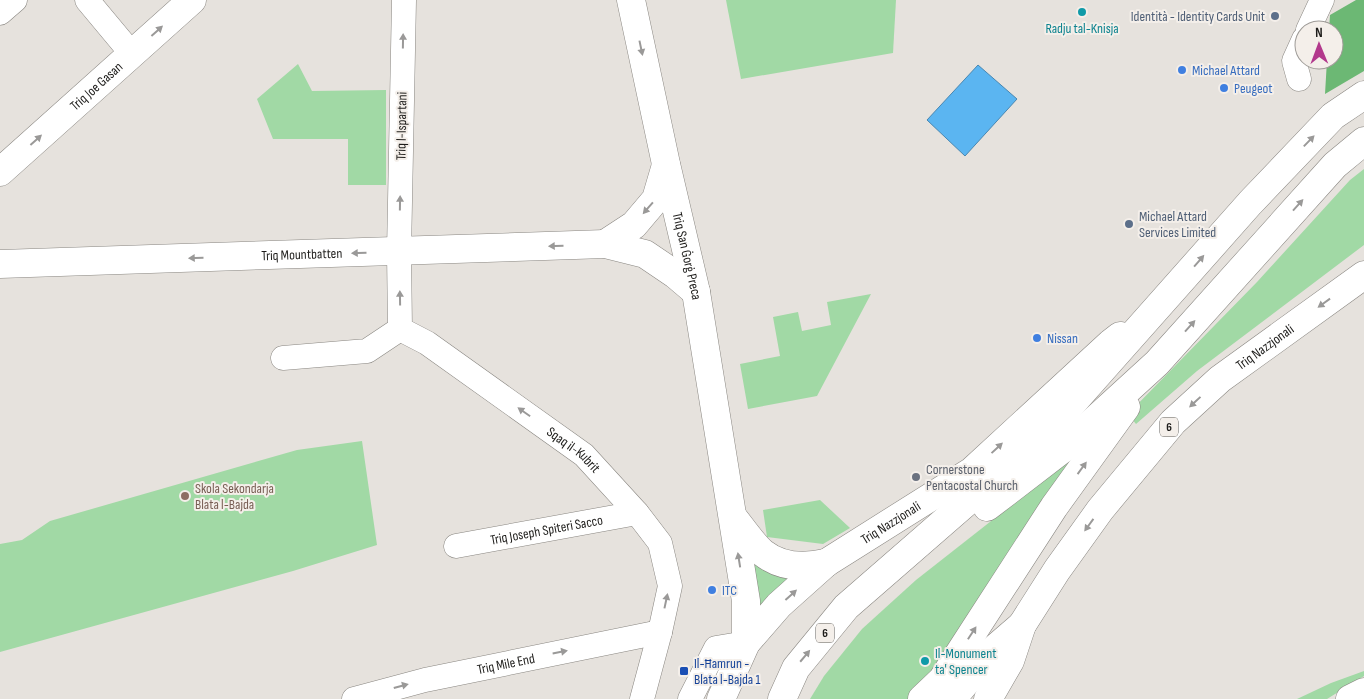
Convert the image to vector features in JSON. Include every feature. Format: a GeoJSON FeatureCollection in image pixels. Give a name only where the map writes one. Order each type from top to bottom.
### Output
{"type":"FeatureCollection","features":[{"type":"Feature","properties":{"kind":"main road","name":"Triq Joe Gasan"},"geometry":{"type":"LineString","coordinates":[[0,172],[192,0]]}},
{"type":"Feature","properties":{"kind":"main road","name":"Triq San Ġorġ Preca"},"geometry":{"type":"LineString","coordinates":[[631,0],[696,292],[746,601],[746,643]]}},
{"type":"Feature","properties":{"kind":"main road","name":"Triq Nazzjonali"},"geometry":{"type":"LineString","coordinates":[[782,699],[796,668],[846,607],[1046,433],[1250,204],[1333,116],[1364,95]]}},
{"type":"Feature","properties":{"kind":"main road","name":"6"},"geometry":{"type":"LineString","coordinates":[[882,577],[961,528],[1064,448],[1157,363],[1335,165],[1361,142]]}},
{"type":"Feature","properties":{"kind":"main road"},"geometry":{"type":"LineString","coordinates":[[605,244],[634,224],[656,199],[666,164]]}},
{"type":"Feature","properties":{"kind":"main road","name":"Triq Mountbatten"},"geometry":{"type":"LineString","coordinates":[[6,261],[399,252],[605,244],[645,254],[676,275],[696,292]]}},
{"type":"Feature","properties":{"kind":"main road","name":"Triq Nazzjonali"},"geometry":{"type":"LineString","coordinates":[[988,699],[1010,661],[1022,625],[1057,570],[1100,510],[1173,422],[1220,379],[1364,275]]}},
{"type":"Feature","properties":{"kind":"main road","name":"Triq Nazzjonali"},"geometry":{"type":"LineString","coordinates":[[722,699],[746,643],[780,605],[826,563],[972,471],[1111,343],[1156,310]]}},
{"type":"Feature","properties":{"kind":"main road","name":"6"},"geometry":{"type":"LineString","coordinates":[[922,699],[942,680],[1054,507],[1157,363]]}},
{"type":"Feature","properties":{"kind":"main road","name":"Triq San Ġorġ Preca"},"geometry":{"type":"LineString","coordinates":[[732,516],[762,553],[787,565],[810,566],[826,563]]}},
{"type":"Feature","properties":{"kind":"main road","name":"6"},"geometry":{"type":"LineString","coordinates":[[952,699],[993,650],[1022,625]]}},
{"type":"Feature","properties":{"kind":"main road"},"geometry":{"type":"LineString","coordinates":[[1350,699],[1364,692]]}},
{"type":"Feature","properties":{"kind":"street"},"geometry":{"type":"LineString","coordinates":[[0,13],[15,0]]}},
{"type":"Feature","properties":{"kind":"street"},"geometry":{"type":"LineString","coordinates":[[87,0],[132,54]]}},
{"type":"Feature","properties":{"kind":"street","name":"Triq l-Ispartani"},"geometry":{"type":"LineString","coordinates":[[399,252],[404,0]]}},
{"type":"Feature","properties":{"kind":"street"},"geometry":{"type":"LineString","coordinates":[[1313,20],[1322,0]]}},
{"type":"Feature","properties":{"kind":"street"},"geometry":{"type":"LineString","coordinates":[[1296,70],[1298,79]]}},
{"type":"Feature","properties":{"kind":"street"},"geometry":{"type":"LineString","coordinates":[[282,358],[367,351],[400,329],[399,252]]}},
{"type":"Feature","properties":{"kind":"street","name":"Sqaq il-Kubrit"},"geometry":{"type":"LineString","coordinates":[[400,329],[427,343],[584,455],[637,513],[660,543],[670,586],[642,699]]}},
{"type":"Feature","properties":{"kind":"street","name":"Triq Joseph Spiteri Sacco"},"geometry":{"type":"LineString","coordinates":[[456,546],[637,513]]}},
{"type":"Feature","properties":{"kind":"street","name":"Triq Mile End"},"geometry":{"type":"LineString","coordinates":[[354,699],[425,680],[660,632]]}},
{"type":"Feature","properties":{"kind":"street"},"geometry":{"type":"LineString","coordinates":[[690,699],[716,648],[746,643]]}},
{"type":"Feature","properties":{"kind":"green space"},"geometry":{"type":"Polygon","coordinates":[[[726,0],[896,0],[893,53],[741,79],[726,0]]]}},
{"type":"Feature","properties":{"kind":"green space"},"geometry":{"type":"Polygon","coordinates":[[[1356,0],[1364,0],[1364,71],[1325,94],[1326,70],[1344,70],[1344,20],[1330,20],[1330,15],[1356,0]]]}},
{"type":"Feature","properties":{"kind":"green space"},"geometry":{"type":"Polygon","coordinates":[[[298,64],[312,91],[386,90],[386,185],[348,185],[348,139],[273,139],[257,99],[298,64]]]}},
{"type":"Feature","properties":{"kind":"green space"},"geometry":{"type":"Polygon","coordinates":[[[1364,169],[1364,245],[1197,371],[1136,424],[1128,414],[1257,282],[1350,180],[1364,169]]]}},
{"type":"Feature","properties":{"kind":"green space"},"geometry":{"type":"Polygon","coordinates":[[[871,294],[817,396],[748,409],[740,364],[780,356],[773,317],[798,312],[802,331],[831,325],[827,302],[871,294]]]}},
{"type":"Feature","properties":{"kind":"green space"},"geometry":{"type":"Polygon","coordinates":[[[362,441],[377,545],[293,571],[0,652],[0,544],[22,540],[50,521],[297,450],[362,441]]]}},
{"type":"Feature","properties":{"kind":"green space"},"geometry":{"type":"Polygon","coordinates":[[[1079,452],[947,659],[911,699],[810,699],[824,676],[862,629],[916,580],[1079,452]]]}},
{"type":"Feature","properties":{"kind":"green space"},"geometry":{"type":"Polygon","coordinates":[[[820,500],[850,528],[823,544],[767,537],[763,510],[820,500]]]}},
{"type":"Feature","properties":{"kind":"green space"},"geometry":{"type":"Polygon","coordinates":[[[744,550],[789,578],[756,613],[744,550]]]}},
{"type":"Feature","properties":{"kind":"green space"},"geometry":{"type":"Polygon","coordinates":[[[1364,671],[1364,676],[1327,699],[1297,699],[1331,683],[1364,671]]]}},
{"type":"Feature","properties":{"kind":"water"},"geometry":{"type":"Polygon","coordinates":[[[978,65],[1017,99],[965,156],[927,120],[978,65]]]}},
{"type":"Feature","properties":{"kind":"place","name":"Radju tal-Knisja"},"geometry":{"type":"Point","coordinates":[1082,12]}},
{"type":"Feature","properties":{"kind":"place","name":"Identità - Identity Cards Unit"},"geometry":{"type":"Point","coordinates":[1275,16]}},
{"type":"Feature","properties":{"kind":"place","name":"Michael Attard"},"geometry":{"type":"Point","coordinates":[1182,70]}},
{"type":"Feature","properties":{"kind":"place","name":"Peugeot"},"geometry":{"type":"Point","coordinates":[1224,88]}},
{"type":"Feature","properties":{"kind":"place","name":"Michael Attard Services Limited"},"geometry":{"type":"Point","coordinates":[1129,224]}},
{"type":"Feature","properties":{"kind":"place","name":"Nissan"},"geometry":{"type":"Point","coordinates":[1037,338]}},
{"type":"Feature","properties":{"kind":"place","name":"Cornerstone Pentacostal Church"},"geometry":{"type":"Point","coordinates":[916,477]}},
{"type":"Feature","properties":{"kind":"place","name":"Skola Sekondarja Blata l-Bajda"},"geometry":{"type":"Point","coordinates":[185,496]}},
{"type":"Feature","properties":{"kind":"place","name":"ITC"},"geometry":{"type":"Point","coordinates":[712,590]}},
{"type":"Feature","properties":{"kind":"place","name":"Il-Monument ta' Spencer"},"geometry":{"type":"Point","coordinates":[925,661]}},
{"type":"Feature","properties":{"kind":"place","name":"Il-Ħamrun - Blata l-Bajda 1"},"geometry":{"type":"Point","coordinates":[684,671]}}]}
